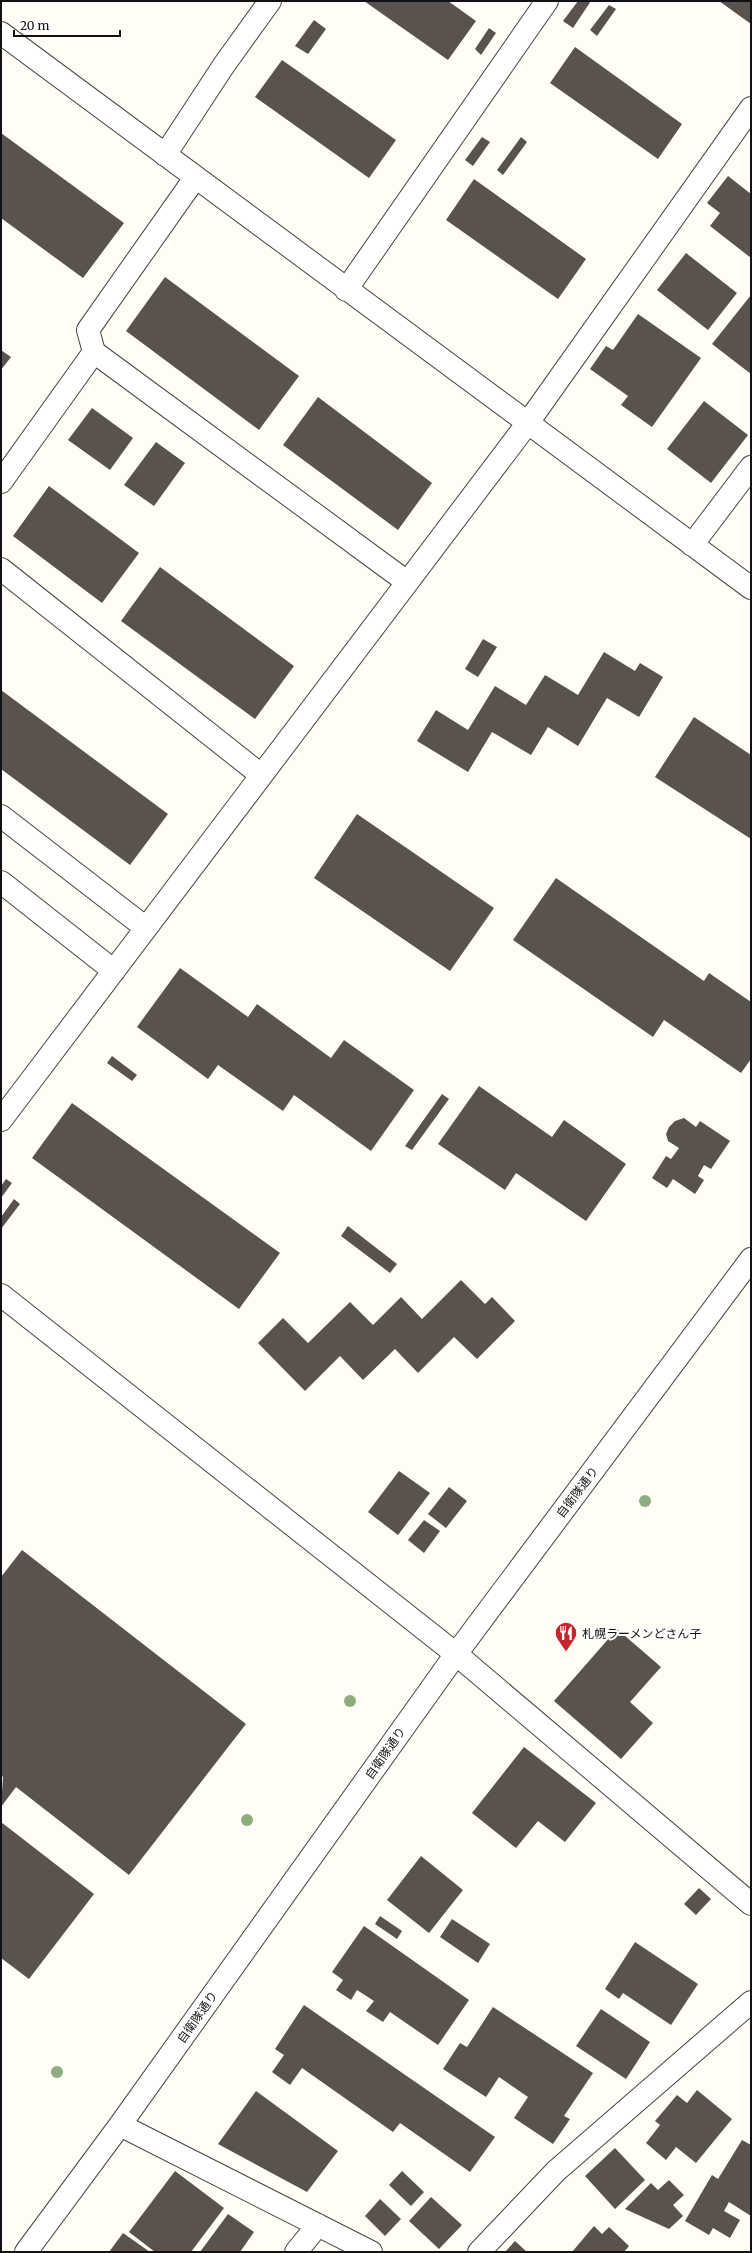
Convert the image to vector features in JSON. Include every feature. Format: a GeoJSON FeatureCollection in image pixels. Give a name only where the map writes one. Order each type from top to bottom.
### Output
{"type":"FeatureCollection","features":[{"type":"Feature","properties":{"kind":"street"},"geometry":{"type":"LineString","coordinates":[[165,155],[224,65],[270,1]]}},
{"type":"Feature","properties":{"kind":"street"},"geometry":{"type":"LineString","coordinates":[[346,290],[547,1]]}},
{"type":"Feature","properties":{"kind":"street"},"geometry":{"type":"LineString","coordinates":[[1,33],[527,424],[751,588]]}},
{"type":"Feature","properties":{"kind":"street"},"geometry":{"type":"LineString","coordinates":[[1,1120],[527,424],[751,108]]}},
{"type":"Feature","properties":{"kind":"street"},"geometry":{"type":"LineString","coordinates":[[195,178],[88,330],[94,352],[407,582]]}},
{"type":"Feature","properties":{"kind":"street"},"geometry":{"type":"LineString","coordinates":[[1,482],[9,456],[94,352]]}},
{"type":"Feature","properties":{"kind":"street"},"geometry":{"type":"LineString","coordinates":[[692,545],[751,467]]}},
{"type":"Feature","properties":{"kind":"street"},"geometry":{"type":"LineString","coordinates":[[1,569],[261,775]]}},
{"type":"Feature","properties":{"kind":"street"},"geometry":{"type":"LineString","coordinates":[[1,816],[146,928]]}},
{"type":"Feature","properties":{"kind":"street"},"geometry":{"type":"LineString","coordinates":[[1,882],[114,971]]}},
{"type":"Feature","properties":{"kind":"street","name":"自衛隊通り"},"geometry":{"type":"LineString","coordinates":[[26,2252],[120,2126],[456,1654],[751,1259]]}},
{"type":"Feature","properties":{"kind":"street"},"geometry":{"type":"LineString","coordinates":[[1,1295],[456,1654],[751,1904]]}},
{"type":"Feature","properties":{"kind":"street"},"geometry":{"type":"LineString","coordinates":[[479,2252],[556,2171],[751,2002]]}},
{"type":"Feature","properties":{"kind":"street"},"geometry":{"type":"LineString","coordinates":[[120,2126],[371,2252]]}},
{"type":"Feature","properties":{"kind":"street"},"geometry":{"type":"LineString","coordinates":[[296,2252],[318,2225]]}},
{"type":"Feature","properties":{"kind":"building"},"geometry":{"type":"Polygon","coordinates":[[[364,1],[448,1],[476,21],[448,60],[364,1]]]}},
{"type":"Feature","properties":{"kind":"building"},"geometry":{"type":"Polygon","coordinates":[[[578,1],[591,1],[573,28],[563,21],[578,1]]]}},
{"type":"Feature","properties":{"kind":"building"},"geometry":{"type":"Polygon","coordinates":[[[719,1],[751,1],[751,24],[719,1]]]}},
{"type":"Feature","properties":{"kind":"building"},"geometry":{"type":"Polygon","coordinates":[[[609,5],[616,9],[597,36],[590,30],[609,5]]]}},
{"type":"Feature","properties":{"kind":"building"},"geometry":{"type":"Polygon","coordinates":[[[314,20],[326,29],[308,54],[295,46],[314,20]]]}},
{"type":"Feature","properties":{"kind":"building"},"geometry":{"type":"Polygon","coordinates":[[[489,28],[496,33],[481,55],[475,49],[489,28]]]}},
{"type":"Feature","properties":{"kind":"building"},"geometry":{"type":"Polygon","coordinates":[[[575,47],[682,124],[658,159],[550,83],[575,47]]]}},
{"type":"Feature","properties":{"kind":"building"},"geometry":{"type":"Polygon","coordinates":[[[282,60],[396,140],[369,178],[255,97],[282,60]]]}},
{"type":"Feature","properties":{"kind":"building"},"geometry":{"type":"Polygon","coordinates":[[[1,133],[124,223],[83,278],[1,218],[1,133]]]}},
{"type":"Feature","properties":{"kind":"building"},"geometry":{"type":"Polygon","coordinates":[[[482,137],[490,142],[473,166],[465,160],[482,137]]]}},
{"type":"Feature","properties":{"kind":"building"},"geometry":{"type":"Polygon","coordinates":[[[521,137],[527,142],[503,175],[497,170],[521,137]]]}},
{"type":"Feature","properties":{"kind":"building"},"geometry":{"type":"Polygon","coordinates":[[[728,176],[751,194],[751,258],[710,226],[720,213],[707,203],[728,176]]]}},
{"type":"Feature","properties":{"kind":"building"},"geometry":{"type":"Polygon","coordinates":[[[474,179],[586,259],[558,299],[446,220],[474,179]]]}},
{"type":"Feature","properties":{"kind":"building"},"geometry":{"type":"Polygon","coordinates":[[[686,253],[737,293],[708,330],[657,290],[686,253]]]}},
{"type":"Feature","properties":{"kind":"building"},"geometry":{"type":"Polygon","coordinates":[[[165,277],[299,376],[259,430],[126,331],[165,277]]]}},
{"type":"Feature","properties":{"kind":"building"},"geometry":{"type":"Polygon","coordinates":[[[751,295],[751,374],[712,344],[751,295]]]}},
{"type":"Feature","properties":{"kind":"building"},"geometry":{"type":"Polygon","coordinates":[[[638,314],[701,358],[652,427],[621,405],[628,396],[590,369],[606,346],[613,350],[638,314]]]}},
{"type":"Feature","properties":{"kind":"building"},"geometry":{"type":"Polygon","coordinates":[[[1,350],[11,357],[1,370],[1,350]]]}},
{"type":"Feature","properties":{"kind":"building"},"geometry":{"type":"Polygon","coordinates":[[[318,397],[432,483],[398,530],[283,445],[318,397]]]}},
{"type":"Feature","properties":{"kind":"building"},"geometry":{"type":"Polygon","coordinates":[[[704,401],[748,435],[711,483],[667,449],[704,401]]]}},
{"type":"Feature","properties":{"kind":"building"},"geometry":{"type":"Polygon","coordinates":[[[92,408],[133,438],[110,470],[68,440],[92,408]]]}},
{"type":"Feature","properties":{"kind":"building"},"geometry":{"type":"Polygon","coordinates":[[[156,442],[185,463],[154,506],[124,485],[156,442]]]}},
{"type":"Feature","properties":{"kind":"building"},"geometry":{"type":"Polygon","coordinates":[[[49,486],[139,553],[102,603],[13,536],[49,486]]]}},
{"type":"Feature","properties":{"kind":"building"},"geometry":{"type":"Polygon","coordinates":[[[160,567],[294,666],[255,719],[121,621],[160,567]]]}},
{"type":"Feature","properties":{"kind":"building"},"geometry":{"type":"Polygon","coordinates":[[[483,639],[497,647],[478,677],[465,669],[483,639]]]}},
{"type":"Feature","properties":{"kind":"building"},"geometry":{"type":"Polygon","coordinates":[[[604,652],[635,671],[640,663],[663,677],[639,717],[607,698],[578,746],[548,727],[531,755],[492,732],[468,772],[417,741],[436,710],[468,730],[495,686],[526,705],[545,675],[578,695],[604,652]]]}},
{"type":"Feature","properties":{"kind":"building"},"geometry":{"type":"Polygon","coordinates":[[[1,690],[168,814],[130,865],[1,769],[1,690]]]}},
{"type":"Feature","properties":{"kind":"building"},"geometry":{"type":"Polygon","coordinates":[[[694,717],[751,755],[751,839],[655,777],[694,717]]]}},
{"type":"Feature","properties":{"kind":"building"},"geometry":{"type":"Polygon","coordinates":[[[357,814],[494,908],[450,971],[314,878],[357,814]]]}},
{"type":"Feature","properties":{"kind":"building"},"geometry":{"type":"Polygon","coordinates":[[[556,878],[704,981],[709,973],[751,1002],[751,1059],[741,1073],[664,1020],[653,1037],[513,940],[556,878]]]}},
{"type":"Feature","properties":{"kind":"building"},"geometry":{"type":"Polygon","coordinates":[[[180,968],[248,1017],[257,1004],[331,1058],[344,1040],[414,1090],[371,1151],[294,1095],[283,1111],[218,1065],[208,1079],[137,1027],[180,968]]]}},
{"type":"Feature","properties":{"kind":"building"},"geometry":{"type":"Polygon","coordinates":[[[112,1056],[137,1075],[132,1081],[107,1063],[112,1056]]]}},
{"type":"Feature","properties":{"kind":"building"},"geometry":{"type":"Polygon","coordinates":[[[479,1086],[552,1137],[564,1120],[626,1164],[586,1221],[516,1173],[505,1190],[438,1144],[479,1086]]]}},
{"type":"Feature","properties":{"kind":"building"},"geometry":{"type":"Polygon","coordinates":[[[442,1094],[449,1099],[412,1150],[405,1146],[442,1094]]]}},
{"type":"Feature","properties":{"kind":"building"},"geometry":{"type":"Polygon","coordinates":[[[72,1103],[280,1253],[239,1309],[32,1158],[72,1103]]]}},
{"type":"Feature","properties":{"kind":"building"},"geometry":{"type":"Polygon","coordinates":[[[684,1118],[696,1127],[700,1121],[730,1141],[711,1169],[704,1165],[698,1176],[704,1180],[695,1194],[673,1179],[667,1188],[652,1178],[666,1156],[671,1159],[679,1148],[668,1141],[666,1134],[669,1127],[675,1121],[684,1118]]]}},
{"type":"Feature","properties":{"kind":"building"},"geometry":{"type":"Polygon","coordinates":[[[6,1179],[12,1183],[1,1198],[1,1186],[6,1179]]]}},
{"type":"Feature","properties":{"kind":"building"},"geometry":{"type":"Polygon","coordinates":[[[14,1199],[20,1204],[1,1229],[1,1217],[14,1199]]]}},
{"type":"Feature","properties":{"kind":"building"},"geometry":{"type":"Polygon","coordinates":[[[348,1226],[397,1264],[390,1273],[341,1236],[348,1226]]]}},
{"type":"Feature","properties":{"kind":"building"},"geometry":{"type":"Polygon","coordinates":[[[461,1280],[485,1304],[492,1297],[515,1321],[477,1359],[454,1337],[418,1373],[395,1349],[363,1380],[340,1356],[305,1391],[258,1343],[283,1318],[308,1343],[350,1302],[373,1325],[401,1297],[422,1319],[461,1280]]]}},
{"type":"Feature","properties":{"kind":"building"},"geometry":{"type":"Polygon","coordinates":[[[399,1471],[430,1493],[398,1535],[368,1512],[399,1471]]]}},
{"type":"Feature","properties":{"kind":"building"},"geometry":{"type":"Polygon","coordinates":[[[449,1487],[467,1501],[446,1528],[428,1514],[449,1487]]]}},
{"type":"Feature","properties":{"kind":"building"},"geometry":{"type":"Polygon","coordinates":[[[424,1520],[440,1531],[424,1553],[408,1540],[424,1520]]]}},
{"type":"Feature","properties":{"kind":"building"},"geometry":{"type":"Polygon","coordinates":[[[22,1550],[246,1724],[129,1875],[16,1787],[1,1807],[3,1777],[1,1775],[1,1577],[22,1550]]]}},
{"type":"Feature","properties":{"kind":"building"},"geometry":{"type":"Polygon","coordinates":[[[617,1629],[661,1667],[630,1702],[653,1723],[621,1759],[554,1701],[617,1629]]]}},
{"type":"Feature","properties":{"kind":"building"},"geometry":{"type":"Polygon","coordinates":[[[524,1747],[596,1803],[565,1842],[538,1821],[516,1848],[472,1813],[524,1747]]]}},
{"type":"Feature","properties":{"kind":"building"},"geometry":{"type":"Polygon","coordinates":[[[1,1822],[94,1894],[29,1979],[1,1958],[1,1822]]]}},
{"type":"Feature","properties":{"kind":"building"},"geometry":{"type":"Polygon","coordinates":[[[421,1856],[463,1890],[429,1933],[387,1900],[421,1856]]]}},
{"type":"Feature","properties":{"kind":"building"},"geometry":{"type":"Polygon","coordinates":[[[699,1888],[711,1899],[696,1915],[684,1904],[699,1888]]]}},
{"type":"Feature","properties":{"kind":"building"},"geometry":{"type":"Polygon","coordinates":[[[380,1916],[402,1931],[397,1939],[375,1924],[380,1916]]]}},
{"type":"Feature","properties":{"kind":"building"},"geometry":{"type":"Polygon","coordinates":[[[452,1919],[490,1944],[478,1963],[440,1937],[452,1919]]]}},
{"type":"Feature","properties":{"kind":"building"},"geometry":{"type":"Polygon","coordinates":[[[364,1926],[469,2000],[438,2045],[390,2012],[383,2022],[366,2011],[374,2001],[357,1990],[351,2000],[336,1990],[343,1980],[332,1972],[364,1926]]]}},
{"type":"Feature","properties":{"kind":"building"},"geometry":{"type":"Polygon","coordinates":[[[635,1942],[698,1984],[671,2025],[623,1993],[619,1999],[605,1989],[635,1942]]]}},
{"type":"Feature","properties":{"kind":"building"},"geometry":{"type":"Polygon","coordinates":[[[304,2005],[495,2137],[470,2172],[400,2123],[393,2132],[302,2068],[290,2085],[272,2072],[284,2055],[275,2049],[304,2005]]]}},
{"type":"Feature","properties":{"kind":"building"},"geometry":{"type":"Polygon","coordinates":[[[493,2007],[593,2073],[564,2116],[570,2119],[553,2144],[514,2118],[528,2097],[499,2077],[486,2097],[443,2069],[460,2043],[467,2047],[493,2007]]]}},
{"type":"Feature","properties":{"kind":"building"},"geometry":{"type":"Polygon","coordinates":[[[601,2009],[650,2042],[626,2079],[576,2046],[601,2009]]]}},
{"type":"Feature","properties":{"kind":"building"},"geometry":{"type":"Polygon","coordinates":[[[697,2090],[732,2119],[696,2163],[676,2147],[666,2160],[646,2143],[660,2125],[655,2121],[677,2095],[687,2103],[697,2090]]]}},
{"type":"Feature","properties":{"kind":"building"},"geometry":{"type":"Polygon","coordinates":[[[256,2091],[338,2151],[307,2192],[218,2144],[256,2091]]]}},
{"type":"Feature","properties":{"kind":"building"},"geometry":{"type":"Polygon","coordinates":[[[742,2140],[751,2145],[751,2216],[729,2202],[724,2211],[740,2220],[730,2238],[713,2228],[709,2235],[685,2221],[712,2175],[718,2179],[742,2140]]]}},
{"type":"Feature","properties":{"kind":"building"},"geometry":{"type":"Polygon","coordinates":[[[615,2148],[645,2180],[615,2209],[585,2176],[615,2148]]]}},
{"type":"Feature","properties":{"kind":"building"},"geometry":{"type":"Polygon","coordinates":[[[175,2171],[224,2208],[191,2252],[155,2252],[129,2232],[175,2171]]]}},
{"type":"Feature","properties":{"kind":"building"},"geometry":{"type":"Polygon","coordinates":[[[402,2171],[424,2192],[411,2206],[389,2185],[402,2171]]]}},
{"type":"Feature","properties":{"kind":"building"},"geometry":{"type":"Polygon","coordinates":[[[669,2180],[684,2195],[673,2205],[683,2216],[669,2229],[625,2209],[651,2183],[658,2190],[669,2180]]]}},
{"type":"Feature","properties":{"kind":"building"},"geometry":{"type":"Polygon","coordinates":[[[431,2197],[462,2225],[439,2249],[409,2221],[431,2197]]]}},
{"type":"Feature","properties":{"kind":"building"},"geometry":{"type":"Polygon","coordinates":[[[380,2199],[401,2219],[385,2236],[365,2216],[380,2199]]]}},
{"type":"Feature","properties":{"kind":"building"},"geometry":{"type":"Polygon","coordinates":[[[228,2214],[254,2232],[240,2252],[200,2252],[228,2214]]]}},
{"type":"Feature","properties":{"kind":"building"},"geometry":{"type":"Polygon","coordinates":[[[594,2226],[602,2234],[609,2227],[629,2246],[624,2252],[572,2252],[594,2226]]]}},
{"type":"Feature","properties":{"kind":"building"},"geometry":{"type":"Polygon","coordinates":[[[123,2233],[150,2252],[109,2252],[123,2233]]]}},
{"type":"Feature","properties":{"kind":"building"},"geometry":{"type":"Polygon","coordinates":[[[515,2241],[527,2252],[505,2252],[515,2241]]]}},
{"type":"Feature","properties":{"kind":"place","name":"札幌ラーメンどさん子"},"geometry":{"type":"Point","coordinates":[566,1652]}}]}
